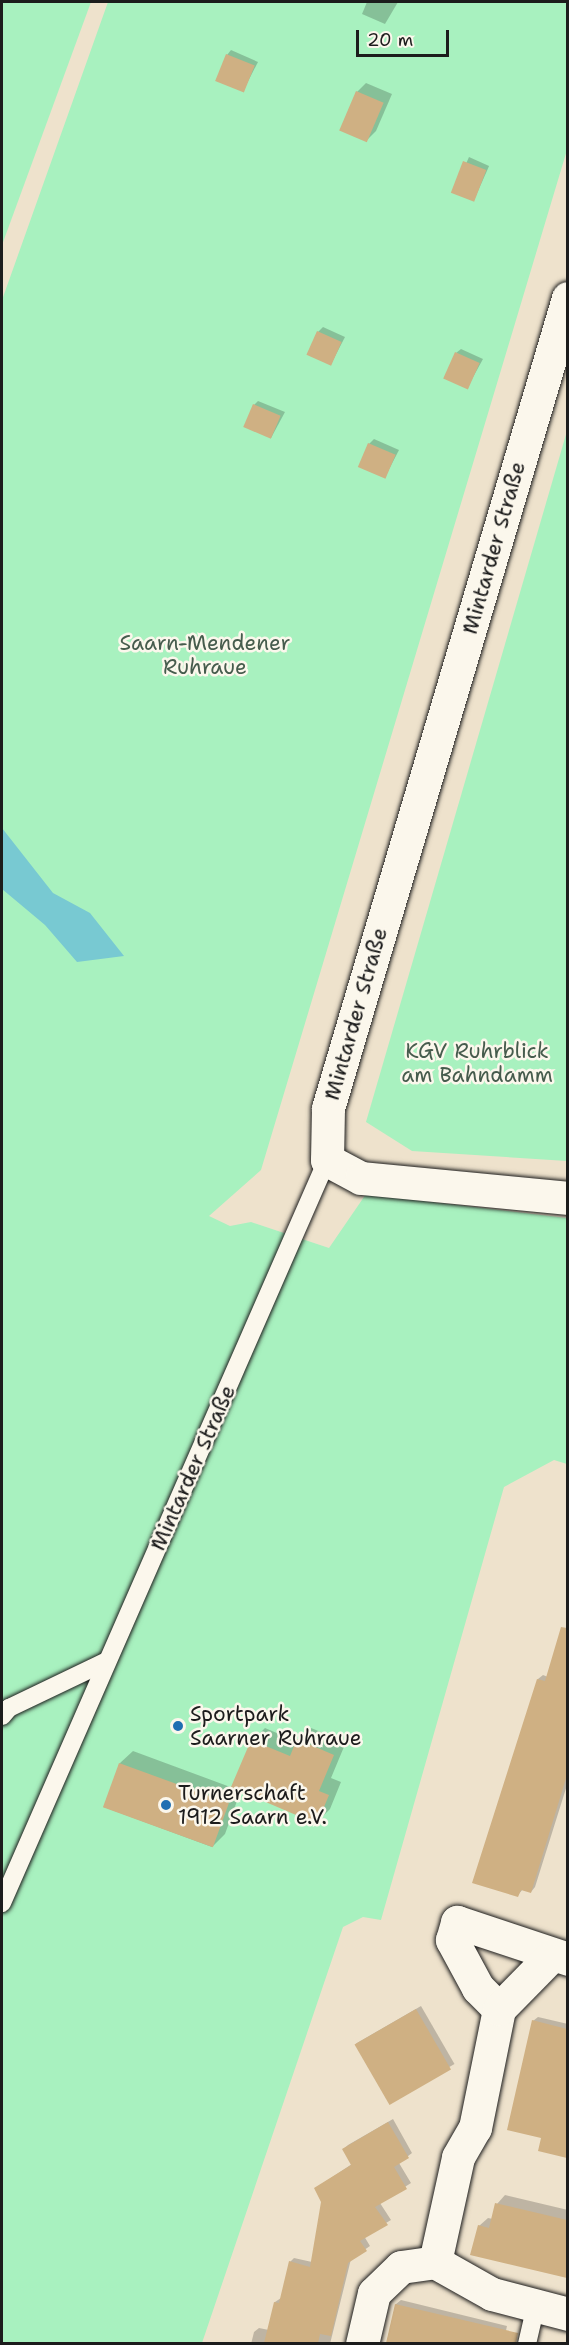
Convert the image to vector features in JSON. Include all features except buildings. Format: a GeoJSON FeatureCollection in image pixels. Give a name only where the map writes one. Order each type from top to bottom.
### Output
{"type":"FeatureCollection","features":[{"type":"Feature","properties":{"kind":"street","name":"Mintarder Straße"},"geometry":{"type":"LineString","coordinates":[[327,1160],[328,1108],[567,298]]}},
{"type":"Feature","properties":{"kind":"street"},"geometry":{"type":"LineString","coordinates":[[327,1160],[361,1178],[567,1198]]}},
{"type":"Feature","properties":{"kind":"street"},"geometry":{"type":"LineString","coordinates":[[500,2009],[478,1988],[452,1940],[457,1922],[560,1957]]}},
{"type":"Feature","properties":{"kind":"street"},"geometry":{"type":"LineString","coordinates":[[435,2262],[458,2157],[476,2128],[500,2009],[560,1957]]}},
{"type":"Feature","properties":{"kind":"street"},"geometry":{"type":"LineString","coordinates":[[362,2343],[374,2293],[401,2267],[435,2262],[492,2294],[567,2314]]}},
{"type":"Feature","properties":{"kind":"lane","name":"Mintarder Straße"},"geometry":{"type":"LineString","coordinates":[[2,1903],[107,1661],[181,1499],[327,1160]]}},
{"type":"Feature","properties":{"kind":"lane"},"geometry":{"type":"LineString","coordinates":[[2,1716],[9,1708],[107,1661]]}},
{"type":"Feature","properties":{"kind":"lane"},"geometry":{"type":"LineString","coordinates":[[527,2343],[536,2306]]}},
{"type":"Feature","properties":{"kind":"green space"},"geometry":{"type":"Polygon","coordinates":[[[2,2],[91,2],[2,245],[2,2]]]}},
{"type":"Feature","properties":{"kind":"green space","name":"Saarn-Mendener Ruhraue"},"geometry":{"type":"Polygon","coordinates":[[[108,2],[567,2],[567,150],[261,1170],[209,1216],[230,1226],[251,1222],[329,1248],[366,1194],[567,1218],[567,1464],[554,1460],[504,1487],[381,1920],[363,1917],[343,1927],[202,2343],[2,2343],[2,300],[108,2]]]}},
{"type":"Feature","properties":{"kind":"green space","name":"KGV Ruhrblick am Bahndamm"},"geometry":{"type":"Polygon","coordinates":[[[567,431],[567,1161],[412,1151],[366,1122],[567,431]]]}},
{"type":"Feature","properties":{"kind":"water"},"geometry":{"type":"Polygon","coordinates":[[[2,828],[53,893],[90,913],[124,956],[77,962],[45,925],[2,889],[2,828]]]}},
{"type":"Feature","properties":{"kind":"place","name":"Sportpark Saarner Ruhraue"},"geometry":{"type":"Point","coordinates":[178,1726]}},
{"type":"Feature","properties":{"kind":"place","name":"Turnerschaft 1912 Saarn e.V."},"geometry":{"type":"Point","coordinates":[166,1805]}}]}
